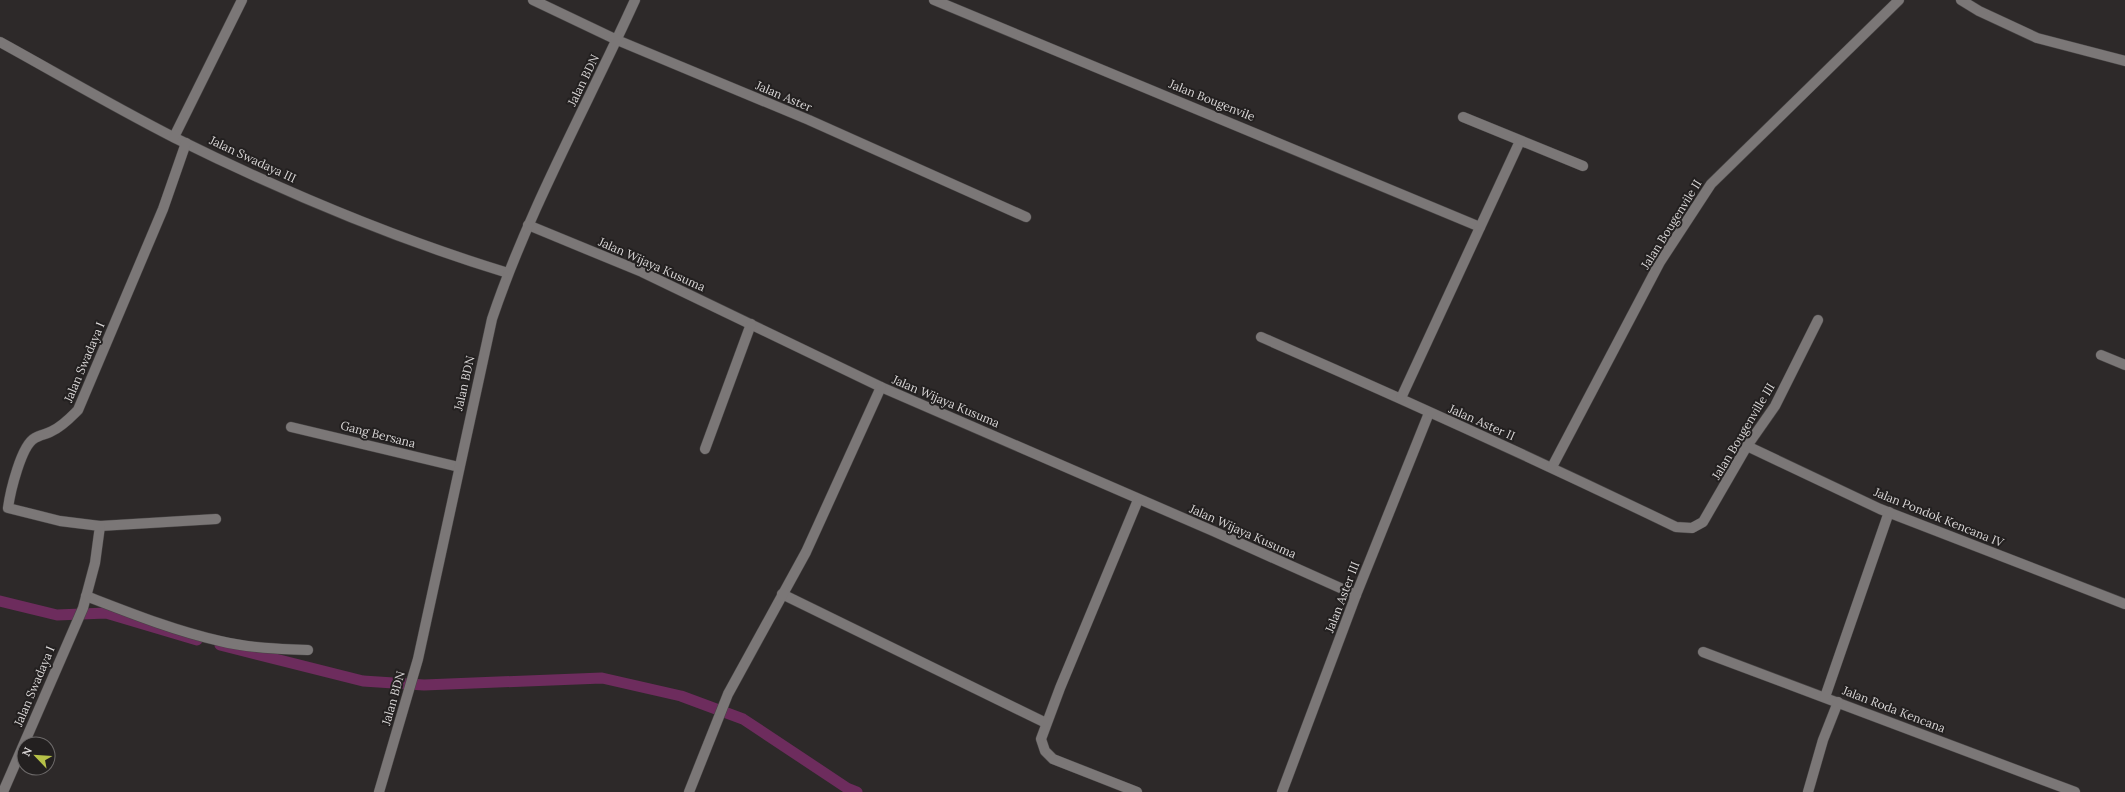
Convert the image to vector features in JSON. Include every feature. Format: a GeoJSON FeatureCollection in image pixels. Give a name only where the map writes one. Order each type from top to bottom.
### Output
{"type":"FeatureCollection","features":[{"type":"Feature","properties":{"kind":"street"},"geometry":{"type":"LineString","coordinates":[[174,137],[242,0]]}},
{"type":"Feature","properties":{"kind":"street","name":"Jalan Aster"},"geometry":{"type":"LineString","coordinates":[[533,0],[617,40],[809,120],[1026,217]]}},
{"type":"Feature","properties":{"kind":"street","name":"Jalan BDN"},"geometry":{"type":"LineString","coordinates":[[379,792],[408,698],[418,659],[458,467],[492,319],[508,273],[528,225],[635,0]]}},
{"type":"Feature","properties":{"kind":"street","name":"Jalan Bougenvile"},"geometry":{"type":"LineString","coordinates":[[934,0],[1480,227]]}},
{"type":"Feature","properties":{"kind":"street","name":"Jalan Bougenvile II"},"geometry":{"type":"LineString","coordinates":[[1552,467],[1660,262],[1711,184],[1899,0]]}},
{"type":"Feature","properties":{"kind":"street"},"geometry":{"type":"LineString","coordinates":[[1961,0],[1979,11],[2037,38],[2125,62]]}},
{"type":"Feature","properties":{"kind":"street","name":"Jalan Swadaya III"},"geometry":{"type":"LineString","coordinates":[[0,42],[174,137],[346,216],[463,259],[508,273]]}},
{"type":"Feature","properties":{"kind":"street"},"geometry":{"type":"LineString","coordinates":[[1463,117],[1583,166]]}},
{"type":"Feature","properties":{"kind":"street"},"geometry":{"type":"LineString","coordinates":[[1401,398],[1520,141]]}},
{"type":"Feature","properties":{"kind":"street","name":"Jalan Swadaya I"},"geometry":{"type":"LineString","coordinates":[[3,792],[76,621],[83,608],[98,548],[100,526],[60,521],[8,508],[10,490],[28,444],[34,438],[53,431],[66,423],[78,410],[163,209],[186,143]]}},
{"type":"Feature","properties":{"kind":"street","name":"Jalan Wijaya Kusuma"},"geometry":{"type":"LineString","coordinates":[[528,225],[642,272],[881,387],[1138,500],[1213,531],[1356,595]]}},
{"type":"Feature","properties":{"kind":"street","name":"Jalan Bougenville III"},"geometry":{"type":"LineString","coordinates":[[1692,528],[1703,522],[1747,446],[1775,406],[1818,320]]}},
{"type":"Feature","properties":{"kind":"street"},"geometry":{"type":"LineString","coordinates":[[706,449],[751,324]]}},
{"type":"Feature","properties":{"kind":"street","name":"Jalan Aster II"},"geometry":{"type":"LineString","coordinates":[[1261,337],[1401,398],[1429,413],[1552,467],[1676,527],[1692,528]]}},
{"type":"Feature","properties":{"kind":"street"},"geometry":{"type":"LineString","coordinates":[[2101,355],[2125,365]]}},
{"type":"Feature","properties":{"kind":"street"},"geometry":{"type":"LineString","coordinates":[[689,792],[728,694],[806,552],[881,387]]}},
{"type":"Feature","properties":{"kind":"street","name":"Jalan Aster III"},"geometry":{"type":"LineString","coordinates":[[1282,792],[1356,595],[1429,413]]}},
{"type":"Feature","properties":{"kind":"street","name":"Gang Bersana"},"geometry":{"type":"LineString","coordinates":[[291,427],[458,467]]}},
{"type":"Feature","properties":{"kind":"street","name":"Jalan Pondok Kencana IV"},"geometry":{"type":"LineString","coordinates":[[1747,446],[1889,512],[2125,604]]}},
{"type":"Feature","properties":{"kind":"street"},"geometry":{"type":"LineString","coordinates":[[1137,792],[1054,759],[1045,751],[1041,739],[1046,723],[1138,500]]}},
{"type":"Feature","properties":{"kind":"street"},"geometry":{"type":"LineString","coordinates":[[1825,697],[1889,512]]}},
{"type":"Feature","properties":{"kind":"street"},"geometry":{"type":"LineString","coordinates":[[100,526],[216,519]]}},
{"type":"Feature","properties":{"kind":"street"},"geometry":{"type":"LineString","coordinates":[[782,594],[1046,723]]}},
{"type":"Feature","properties":{"kind":"street"},"geometry":{"type":"LineString","coordinates":[[86,596],[127,612],[220,641],[275,649],[308,650]]}},
{"type":"Feature","properties":{"kind":"street","name":"Jalan Roda Kencana"},"geometry":{"type":"LineString","coordinates":[[1703,652],[2075,792]]}},
{"type":"Feature","properties":{"kind":"street"},"geometry":{"type":"LineString","coordinates":[[1808,792],[1823,740],[1838,702]]}},
{"type":"Feature","properties":{"kind":"waterway"},"geometry":{"type":"LineString","coordinates":[[0,601],[57,615],[106,613],[197,640]]}},
{"type":"Feature","properties":{"kind":"waterway"},"geometry":{"type":"LineString","coordinates":[[220,645],[363,681],[424,685],[602,678],[681,696],[743,719],[847,788],[857,792]]}}]}
